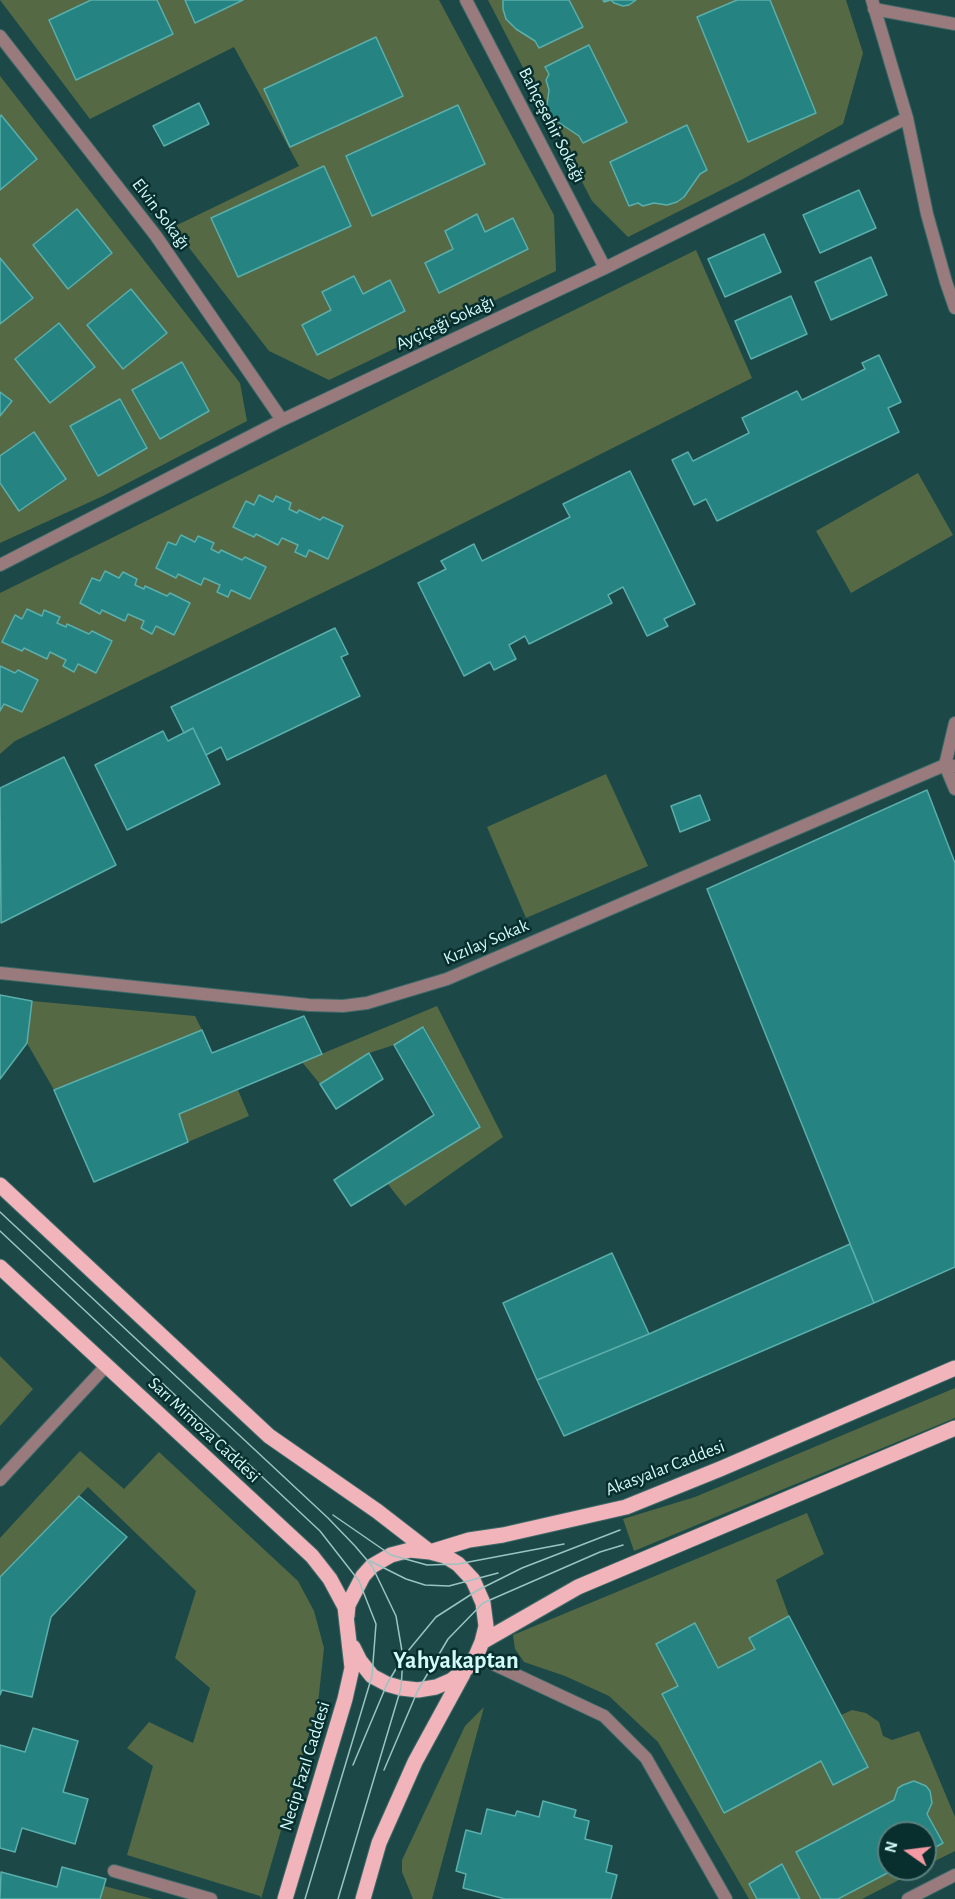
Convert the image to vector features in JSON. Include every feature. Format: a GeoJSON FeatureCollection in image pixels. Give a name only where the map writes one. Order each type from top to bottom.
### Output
{"type":"FeatureCollection","features":[{"type":"Feature","properties":{"kind":"main road"},"geometry":{"type":"LineString","coordinates":[[0,1185],[269,1436],[356,1496],[430,1552]]}},
{"type":"Feature","properties":{"kind":"main road","name":"Sarı Mimoza Caddesi"},"geometry":{"type":"LineString","coordinates":[[0,1267],[312,1556],[330,1579],[345,1607],[350,1642]]}},
{"type":"Feature","properties":{"kind":"main road","name":"Akasyalar Caddesi"},"geometry":{"type":"LineString","coordinates":[[430,1552],[469,1540],[626,1507],[955,1368]]}},
{"type":"Feature","properties":{"kind":"main road"},"geometry":{"type":"LineString","coordinates":[[479,1649],[578,1587],[955,1428]]}},
{"type":"Feature","properties":{"kind":"main road"},"geometry":{"type":"LineString","coordinates":[[347,1621],[348,1605],[359,1581],[372,1566],[391,1555],[410,1550],[445,1556],[458,1564],[473,1580],[483,1603],[486,1626],[479,1649],[415,1762],[379,1843],[363,1899]]}},
{"type":"Feature","properties":{"kind":"main road"},"geometry":{"type":"LineString","coordinates":[[350,1642],[360,1662],[372,1676],[401,1688],[418,1690],[436,1687],[452,1680],[466,1669]]}},
{"type":"Feature","properties":{"kind":"main road","name":"Necip Fazıl Caddesi"},"geometry":{"type":"LineString","coordinates":[[285,1899],[345,1699],[352,1668],[350,1642]]}},
{"type":"Feature","properties":{"kind":"street","name":"Bahçeşehir Sokağı"},"geometry":{"type":"LineString","coordinates":[[466,0],[605,267]]}},
{"type":"Feature","properties":{"kind":"street"},"geometry":{"type":"LineString","coordinates":[[873,4],[955,24]]}},
{"type":"Feature","properties":{"kind":"street"},"geometry":{"type":"LineString","coordinates":[[873,4],[907,118],[927,214],[955,308]]}},
{"type":"Feature","properties":{"kind":"street","name":"Elvin Sokağı"},"geometry":{"type":"LineString","coordinates":[[0,36],[156,236],[282,420]]}},
{"type":"Feature","properties":{"kind":"street","name":"Ayçiçeği Sokağı"},"geometry":{"type":"LineString","coordinates":[[0,565],[282,420],[605,267],[907,118]]}},
{"type":"Feature","properties":{"kind":"street"},"geometry":{"type":"LineString","coordinates":[[955,723],[950,765],[955,789]]}},
{"type":"Feature","properties":{"kind":"street","name":"Kızılay Sokak"},"geometry":{"type":"LineString","coordinates":[[0,973],[309,1005],[343,1006],[367,1003],[447,979],[950,765]]}},
{"type":"Feature","properties":{"kind":"street"},"geometry":{"type":"LineString","coordinates":[[0,1480],[106,1366]]}},
{"type":"Feature","properties":{"kind":"street"},"geometry":{"type":"LineString","coordinates":[[479,1649],[604,1716],[646,1758],[726,1899]]}},
{"type":"Feature","properties":{"kind":"street"},"geometry":{"type":"LineString","coordinates":[[114,1871],[212,1899]]}},
{"type":"Feature","properties":{"kind":"street"},"geometry":{"type":"LineString","coordinates":[[908,1899],[955,1875]]}},
{"type":"Feature","properties":{"kind":"green space"},"geometry":{"type":"Polygon","coordinates":[[[0,0],[439,0],[554,215],[556,271],[329,380],[269,351],[173,227],[299,166],[234,47],[90,119],[0,0]]]}},
{"type":"Feature","properties":{"kind":"green space"},"geometry":{"type":"Polygon","coordinates":[[[488,0],[846,0],[863,53],[843,124],[741,180],[628,237],[592,201],[488,0]]]}},
{"type":"Feature","properties":{"kind":"green space"},"geometry":{"type":"Polygon","coordinates":[[[0,76],[240,383],[247,421],[103,496],[0,543],[0,76]]]}},
{"type":"Feature","properties":{"kind":"green space"},"geometry":{"type":"Polygon","coordinates":[[[696,250],[752,378],[376,567],[15,741],[0,754],[0,593],[696,250]]]}},
{"type":"Feature","properties":{"kind":"green space"},"geometry":{"type":"Polygon","coordinates":[[[918,473],[953,535],[851,593],[816,531],[918,473]]]}},
{"type":"Feature","properties":{"kind":"green space"},"geometry":{"type":"Polygon","coordinates":[[[606,774],[648,866],[526,918],[487,827],[606,774]]]}},
{"type":"Feature","properties":{"kind":"green space"},"geometry":{"type":"Polygon","coordinates":[[[32,1001],[195,1016],[202,1030],[54,1090],[27,1043],[32,1001]]]}},
{"type":"Feature","properties":{"kind":"green space"},"geometry":{"type":"Polygon","coordinates":[[[437,1006],[503,1137],[405,1206],[387,1183],[480,1127],[424,1027],[394,1045],[369,1053],[320,1084],[302,1062],[437,1006]]]}},
{"type":"Feature","properties":{"kind":"green space"},"geometry":{"type":"Polygon","coordinates":[[[238,1090],[249,1116],[188,1142],[179,1114],[238,1090]]]}},
{"type":"Feature","properties":{"kind":"green space"},"geometry":{"type":"Polygon","coordinates":[[[0,1356],[33,1389],[0,1426],[0,1356]]]}},
{"type":"Feature","properties":{"kind":"green space"},"geometry":{"type":"Polygon","coordinates":[[[955,1388],[955,1418],[634,1551],[623,1519],[695,1497],[955,1388]]]}},
{"type":"Feature","properties":{"kind":"green space"},"geometry":{"type":"Polygon","coordinates":[[[80,1451],[124,1489],[159,1452],[298,1581],[314,1611],[324,1648],[318,1703],[261,1899],[260,1896],[127,1855],[153,1766],[127,1748],[149,1722],[193,1743],[210,1688],[175,1658],[196,1591],[88,1487],[0,1577],[0,1538],[80,1451]]]}},
{"type":"Feature","properties":{"kind":"green space"},"geometry":{"type":"Polygon","coordinates":[[[807,1513],[824,1554],[776,1580],[789,1616],[749,1637],[755,1649],[718,1668],[695,1624],[656,1644],[678,1686],[662,1695],[724,1812],[821,1761],[833,1785],[868,1767],[841,1715],[852,1710],[866,1713],[879,1722],[883,1736],[892,1740],[919,1731],[955,1817],[955,1851],[937,1860],[937,1821],[877,1821],[877,1881],[897,1881],[862,1899],[749,1899],[658,1742],[609,1696],[565,1676],[524,1662],[515,1649],[513,1635],[807,1513]]]}},
{"type":"Feature","properties":{"kind":"green space"},"geometry":{"type":"Polygon","coordinates":[[[484,1707],[432,1899],[413,1899],[402,1872],[402,1860],[465,1726],[484,1707]]]}},
{"type":"Feature","properties":{"kind":"green space"},"geometry":{"type":"Polygon","coordinates":[[[104,1886],[153,1899],[100,1899],[104,1886]]]}},
{"type":"Feature","properties":{"kind":"building"},"geometry":{"type":"Polygon","coordinates":[[[91,0],[157,0],[173,34],[76,80],[49,20],[91,0]]]}},
{"type":"Feature","properties":{"kind":"building"},"geometry":{"type":"Polygon","coordinates":[[[185,0],[243,0],[195,23],[185,0]]]}},
{"type":"Feature","properties":{"kind":"building"},"geometry":{"type":"Polygon","coordinates":[[[503,0],[569,0],[583,27],[539,48],[535,41],[516,29],[506,19],[503,0]]]}},
{"type":"Feature","properties":{"kind":"building"},"geometry":{"type":"Polygon","coordinates":[[[611,0],[636,0],[623,6],[611,0]]]}},
{"type":"Feature","properties":{"kind":"building"},"geometry":{"type":"Polygon","coordinates":[[[737,0],[770,0],[816,113],[748,142],[697,17],[737,0]]]}},
{"type":"Feature","properties":{"kind":"building"},"geometry":{"type":"Polygon","coordinates":[[[376,37],[403,96],[290,147],[264,89],[376,37]]]}},
{"type":"Feature","properties":{"kind":"building"},"geometry":{"type":"Polygon","coordinates":[[[589,45],[627,122],[583,143],[579,136],[550,114],[547,105],[549,90],[546,80],[549,74],[545,67],[589,45]]]}},
{"type":"Feature","properties":{"kind":"building"},"geometry":{"type":"Polygon","coordinates":[[[199,103],[209,124],[164,146],[153,126],[199,103]]]}},
{"type":"Feature","properties":{"kind":"building"},"geometry":{"type":"Polygon","coordinates":[[[458,105],[485,164],[372,216],[346,156],[458,105]]]}},
{"type":"Feature","properties":{"kind":"building"},"geometry":{"type":"Polygon","coordinates":[[[1,115],[37,159],[0,190],[0,117],[1,115]]]}},
{"type":"Feature","properties":{"kind":"building"},"geometry":{"type":"Polygon","coordinates":[[[687,125],[707,170],[700,174],[684,197],[677,202],[667,205],[654,203],[643,206],[638,203],[629,206],[610,162],[687,125]]]}},
{"type":"Feature","properties":{"kind":"building"},"geometry":{"type":"Polygon","coordinates":[[[324,166],[351,226],[238,277],[211,218],[324,166]]]}},
{"type":"Feature","properties":{"kind":"building"},"geometry":{"type":"Polygon","coordinates":[[[859,190],[876,228],[820,253],[803,215],[859,190]]]}},
{"type":"Feature","properties":{"kind":"building"},"geometry":{"type":"Polygon","coordinates":[[[77,209],[112,253],[68,289],[33,245],[77,209]]]}},
{"type":"Feature","properties":{"kind":"building"},"geometry":{"type":"Polygon","coordinates":[[[477,214],[485,232],[513,218],[528,249],[439,293],[425,263],[453,249],[445,231],[477,214]]]}},
{"type":"Feature","properties":{"kind":"building"},"geometry":{"type":"Polygon","coordinates":[[[764,234],[781,272],[725,297],[708,259],[764,234]]]}},
{"type":"Feature","properties":{"kind":"building"},"geometry":{"type":"Polygon","coordinates":[[[871,257],[887,295],[831,320],[815,282],[871,257]]]}},
{"type":"Feature","properties":{"kind":"building"},"geometry":{"type":"Polygon","coordinates":[[[0,258],[33,298],[0,324],[0,258]]]}},
{"type":"Feature","properties":{"kind":"building"},"geometry":{"type":"Polygon","coordinates":[[[354,276],[363,294],[390,280],[405,311],[317,355],[302,325],[331,310],[322,292],[354,276]]]}},
{"type":"Feature","properties":{"kind":"building"},"geometry":{"type":"Polygon","coordinates":[[[131,289],[167,333],[123,369],[87,325],[131,289]]]}},
{"type":"Feature","properties":{"kind":"building"},"geometry":{"type":"Polygon","coordinates":[[[791,296],[807,334],[751,359],[735,321],[791,296]]]}},
{"type":"Feature","properties":{"kind":"building"},"geometry":{"type":"Polygon","coordinates":[[[59,323],[95,367],[50,403],[15,359],[59,323]]]}},
{"type":"Feature","properties":{"kind":"building"},"geometry":{"type":"Polygon","coordinates":[[[879,355],[901,402],[888,408],[899,432],[717,521],[706,499],[694,505],[672,460],[688,452],[693,461],[749,433],[742,418],[797,391],[802,400],[865,369],[862,363],[879,355]]]}},
{"type":"Feature","properties":{"kind":"building"},"geometry":{"type":"Polygon","coordinates":[[[182,362],[209,411],[160,439],[132,390],[182,362]]]}},
{"type":"Feature","properties":{"kind":"building"},"geometry":{"type":"Polygon","coordinates":[[[0,392],[12,401],[0,416],[0,392]]]}},
{"type":"Feature","properties":{"kind":"building"},"geometry":{"type":"Polygon","coordinates":[[[120,399],[147,448],[98,476],[70,426],[120,399]]]}},
{"type":"Feature","properties":{"kind":"building"},"geometry":{"type":"Polygon","coordinates":[[[34,432],[66,479],[19,511],[0,483],[0,456],[34,432]]]}},
{"type":"Feature","properties":{"kind":"building"},"geometry":{"type":"Polygon","coordinates":[[[630,471],[695,604],[664,619],[668,626],[647,636],[623,587],[608,595],[612,603],[529,644],[525,636],[509,645],[516,659],[494,670],[490,662],[464,676],[418,583],[446,569],[441,561],[474,544],[482,561],[570,517],[563,504],[630,471]]]}},
{"type":"Feature","properties":{"kind":"building"},"geometry":{"type":"Polygon","coordinates":[[[259,495],[273,502],[276,496],[291,503],[289,509],[297,513],[299,510],[320,520],[323,517],[343,526],[328,559],[309,550],[306,557],[295,552],[298,545],[282,538],[278,545],[256,534],[254,537],[233,527],[246,501],[254,505],[259,495]]]}},
{"type":"Feature","properties":{"kind":"building"},"geometry":{"type":"Polygon","coordinates":[[[181,535],[195,542],[198,536],[214,543],[211,549],[219,553],[221,550],[242,560],[245,557],[266,567],[250,599],[231,590],[228,597],[217,592],[220,585],[204,578],[201,585],[178,574],[176,578],[156,568],[168,542],[176,545],[181,535]]]}},
{"type":"Feature","properties":{"kind":"building"},"geometry":{"type":"Polygon","coordinates":[[[105,571],[119,578],[123,572],[137,579],[135,585],[144,589],[145,586],[167,596],[170,593],[190,603],[174,635],[156,626],[152,634],[141,628],[144,621],[128,614],[125,621],[102,610],[100,614],[80,603],[92,578],[100,581],[105,571]]]}},
{"type":"Feature","properties":{"kind":"building"},"geometry":{"type":"Polygon","coordinates":[[[27,609],[42,616],[44,610],[60,617],[57,623],[66,627],[67,624],[89,634],[92,631],[112,641],[96,673],[78,664],[74,672],[63,666],[66,660],[50,652],[47,659],[24,648],[22,651],[2,642],[15,615],[22,619],[27,609]]]}},
{"type":"Feature","properties":{"kind":"building"},"geometry":{"type":"Polygon","coordinates":[[[335,628],[348,654],[341,657],[360,696],[227,760],[221,747],[206,755],[193,728],[184,733],[171,707],[335,628]]]}},
{"type":"Feature","properties":{"kind":"building"},"geometry":{"type":"Polygon","coordinates":[[[0,666],[15,673],[18,670],[38,680],[22,712],[4,704],[0,711],[0,666]]]}},
{"type":"Feature","properties":{"kind":"building"},"geometry":{"type":"Polygon","coordinates":[[[193,728],[220,784],[127,830],[95,765],[163,731],[168,741],[193,728]]]}},
{"type":"Feature","properties":{"kind":"building"},"geometry":{"type":"Polygon","coordinates":[[[64,757],[116,865],[1,923],[0,788],[64,757]]]}},
{"type":"Feature","properties":{"kind":"building"},"geometry":{"type":"Polygon","coordinates":[[[927,790],[955,863],[955,1267],[874,1303],[707,889],[927,790]]]}},
{"type":"Feature","properties":{"kind":"building"},"geometry":{"type":"Polygon","coordinates":[[[700,795],[710,820],[680,832],[671,806],[700,795]]]}},
{"type":"Feature","properties":{"kind":"building"},"geometry":{"type":"Polygon","coordinates":[[[0,995],[32,1001],[27,1043],[0,1079],[0,995]]]}},
{"type":"Feature","properties":{"kind":"building"},"geometry":{"type":"Polygon","coordinates":[[[304,1016],[322,1054],[179,1114],[188,1142],[94,1182],[54,1090],[202,1030],[212,1053],[304,1016]]]}},
{"type":"Feature","properties":{"kind":"building"},"geometry":{"type":"Polygon","coordinates":[[[423,1027],[480,1127],[351,1206],[334,1180],[434,1115],[394,1045],[423,1027]]]}},
{"type":"Feature","properties":{"kind":"building"},"geometry":{"type":"Polygon","coordinates":[[[369,1053],[383,1079],[336,1109],[320,1084],[369,1053]]]}},
{"type":"Feature","properties":{"kind":"building"},"geometry":{"type":"Polygon","coordinates":[[[850,1244],[874,1303],[564,1436],[537,1380],[649,1334],[850,1244]]]}},
{"type":"Feature","properties":{"kind":"building"},"geometry":{"type":"Polygon","coordinates":[[[612,1253],[649,1334],[537,1380],[503,1303],[612,1253]]]}},
{"type":"Feature","properties":{"kind":"building"},"geometry":{"type":"Polygon","coordinates":[[[79,1496],[127,1537],[51,1617],[32,1697],[2,1690],[0,1695],[0,1577],[79,1496]]]}},
{"type":"Feature","properties":{"kind":"building"},"geometry":{"type":"Polygon","coordinates":[[[789,1616],[868,1767],[833,1785],[821,1761],[724,1813],[662,1694],[678,1686],[656,1644],[695,1623],[718,1668],[755,1649],[749,1638],[789,1616]]]}},
{"type":"Feature","properties":{"kind":"building"},"geometry":{"type":"Polygon","coordinates":[[[33,1728],[78,1741],[63,1792],[88,1799],[75,1844],[22,1828],[15,1852],[0,1848],[0,1745],[25,1752],[33,1728]]]}},
{"type":"Feature","properties":{"kind":"building"},"geometry":{"type":"Polygon","coordinates":[[[914,1781],[926,1786],[930,1791],[932,1803],[927,1814],[931,1821],[877,1821],[877,1878],[838,1899],[821,1899],[796,1852],[894,1800],[898,1788],[914,1781]]]}},
{"type":"Feature","properties":{"kind":"building"},"geometry":{"type":"Polygon","coordinates":[[[543,1801],[576,1810],[574,1817],[589,1821],[585,1839],[612,1846],[606,1872],[617,1875],[611,1899],[505,1899],[463,1888],[466,1874],[456,1871],[466,1830],[481,1834],[487,1809],[515,1816],[517,1811],[539,1817],[543,1801]]]}},
{"type":"Feature","properties":{"kind":"building"},"geometry":{"type":"Polygon","coordinates":[[[937,1832],[943,1843],[937,1846],[937,1832]]]}},
{"type":"Feature","properties":{"kind":"building"},"geometry":{"type":"Polygon","coordinates":[[[782,1864],[800,1899],[757,1899],[749,1884],[782,1864]]]}},
{"type":"Feature","properties":{"kind":"building"},"geometry":{"type":"Polygon","coordinates":[[[62,1867],[106,1879],[100,1899],[0,1899],[1,1872],[57,1887],[62,1867]]]}},
{"type":"Feature","properties":{"kind":"tram line"},"geometry":{"type":"LineString","coordinates":[[0,1212],[328,1518],[372,1566],[396,1616],[403,1657],[401,1688],[338,1899]]}},
{"type":"Feature","properties":{"kind":"tram line"},"geometry":{"type":"LineString","coordinates":[[0,1231],[320,1531],[359,1581],[376,1624],[372,1676],[305,1899]]}},
{"type":"Feature","properties":{"kind":"tram line"},"geometry":{"type":"LineString","coordinates":[[333,1515],[391,1555],[427,1565],[458,1564],[564,1544]]}},
{"type":"Feature","properties":{"kind":"tram line"},"geometry":{"type":"LineString","coordinates":[[353,1765],[387,1684],[403,1657],[436,1617],[478,1590],[522,1568],[620,1530]]}},
{"type":"Feature","properties":{"kind":"tram line"},"geometry":{"type":"LineString","coordinates":[[384,1770],[418,1690],[448,1639],[483,1603],[600,1552],[623,1545]]}},
{"type":"Feature","properties":{"kind":"tram line"},"geometry":{"type":"LineString","coordinates":[[370,1561],[406,1579],[425,1585],[449,1586],[498,1573]]}},
{"type":"Feature","properties":{"kind":"district","name":"Yahyakaptan"},"geometry":{"type":"Point","coordinates":[456,1661]}}]}
